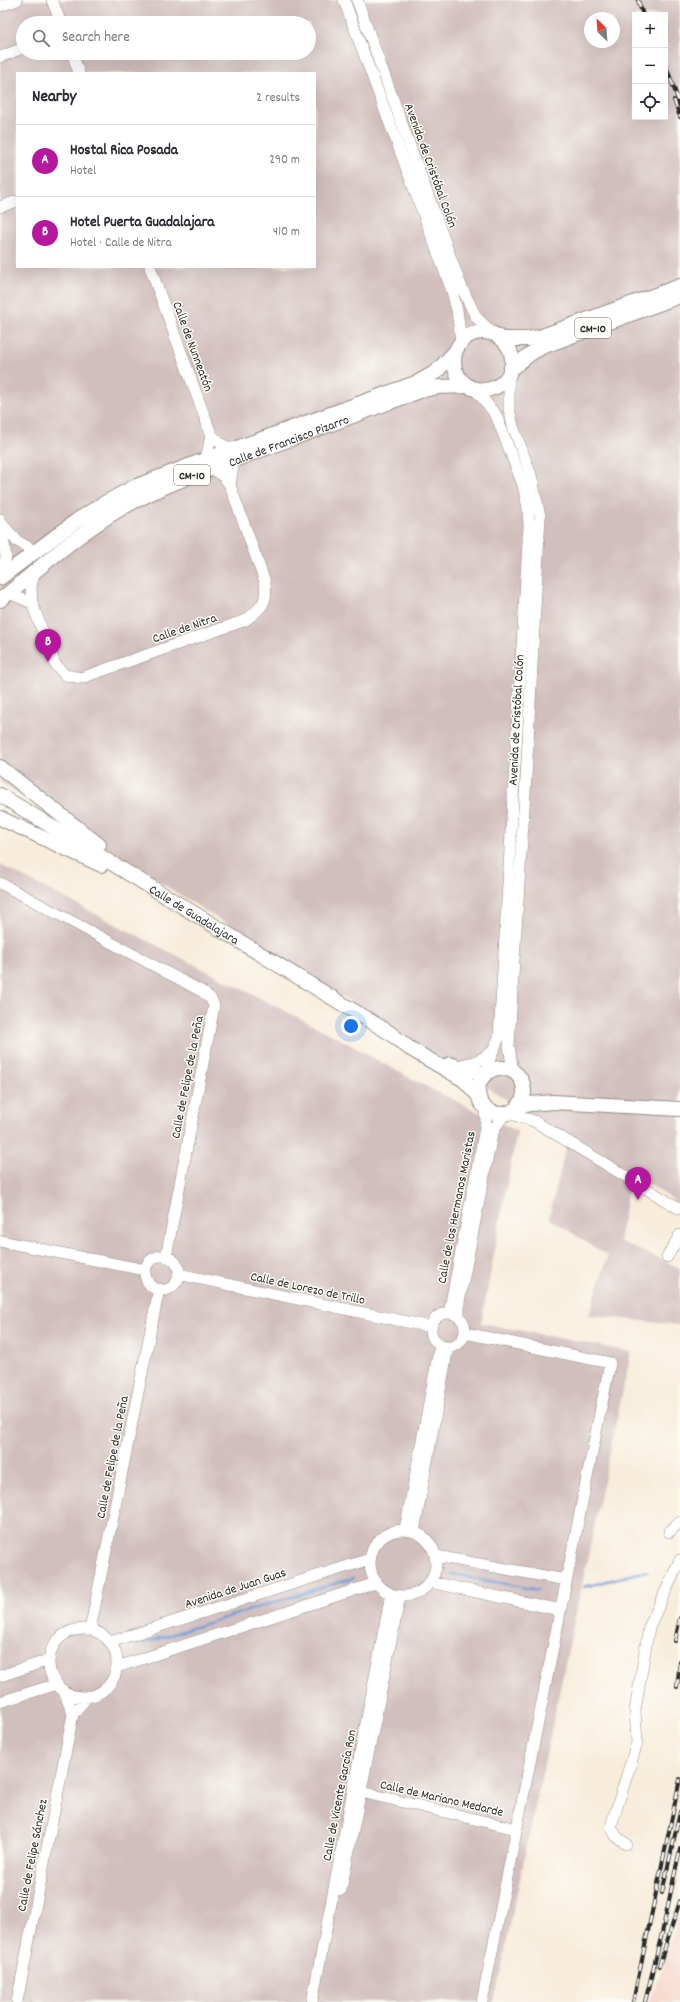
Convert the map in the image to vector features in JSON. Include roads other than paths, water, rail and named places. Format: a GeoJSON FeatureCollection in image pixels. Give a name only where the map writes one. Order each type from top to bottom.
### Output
{"type":"FeatureCollection","features":[{"type":"Feature","properties":{"kind":"main road","name":"CM-10"},"geometry":{"type":"LineString","coordinates":[[457,347],[477,333],[526,339],[538,337],[680,286]]}},
{"type":"Feature","properties":{"kind":"main road","name":"CM-10"},"geometry":{"type":"LineString","coordinates":[[471,387],[484,389],[500,384],[510,372],[530,354],[542,347],[680,296]]}},
{"type":"Feature","properties":{"kind":"main road"},"geometry":{"type":"LineString","coordinates":[[497,336],[510,352],[510,372]]}},
{"type":"Feature","properties":{"kind":"main road"},"geometry":{"type":"LineString","coordinates":[[457,347],[453,361],[455,370],[458,376],[471,387]]}},
{"type":"Feature","properties":{"kind":"main road","name":"Calle de Francisco Pizarro"},"geometry":{"type":"LineString","coordinates":[[233,455],[418,382],[436,372],[457,347]]}},
{"type":"Feature","properties":{"kind":"main road","name":"Calle de Francisco Pizarro"},"geometry":{"type":"LineString","coordinates":[[1,578],[35,551],[101,505],[149,481],[208,464],[429,388],[471,387]]}},
{"type":"Feature","properties":{"kind":"main road","name":"Calle de Francisco Pizarro"},"geometry":{"type":"LineString","coordinates":[[4,596],[87,530],[120,509],[208,464]]}},
{"type":"Feature","properties":{"kind":"main road"},"geometry":{"type":"LineString","coordinates":[[0,767],[102,848],[227,927],[251,948]]}},
{"type":"Feature","properties":{"kind":"main road","name":"Calle de Guadalajara"},"geometry":{"type":"LineString","coordinates":[[0,794],[390,1033],[454,1066],[487,1074]]}},
{"type":"Feature","properties":{"kind":"main road"},"geometry":{"type":"LineString","coordinates":[[0,818],[188,908]]}},
{"type":"Feature","properties":{"kind":"main road","name":"Calle de Guadalajara"},"geometry":{"type":"LineString","coordinates":[[390,1033],[409,1048],[464,1080],[481,1101]]}},
{"type":"Feature","properties":{"kind":"main road"},"geometry":{"type":"LineString","coordinates":[[516,1106],[521,1079],[513,1071],[500,1068],[487,1074],[480,1083],[481,1101],[493,1113],[516,1106],[553,1102],[680,1109]]}},
{"type":"Feature","properties":{"kind":"street"},"geometry":{"type":"LineString","coordinates":[[0,6],[17,0]]}},
{"type":"Feature","properties":{"kind":"street"},"geometry":{"type":"LineString","coordinates":[[52,0],[58,16]]}},
{"type":"Feature","properties":{"kind":"street","name":"Avenida de Cristóbal Colón"},"geometry":{"type":"LineString","coordinates":[[344,0],[452,291],[457,310],[457,347]]}},
{"type":"Feature","properties":{"kind":"street","name":"Avenida de Cristóbal Colón"},"geometry":{"type":"LineString","coordinates":[[357,0],[461,286],[476,317],[497,336]]}},
{"type":"Feature","properties":{"kind":"street"},"geometry":{"type":"LineString","coordinates":[[0,57],[16,51]]}},
{"type":"Feature","properties":{"kind":"street"},"geometry":{"type":"LineString","coordinates":[[74,60],[79,72]]}},
{"type":"Feature","properties":{"kind":"street"},"geometry":{"type":"LineString","coordinates":[[0,207],[16,201]]}},
{"type":"Feature","properties":{"kind":"street","name":"Calle de Nunneatón"},"geometry":{"type":"LineString","coordinates":[[150,268],[211,434]]}},
{"type":"Feature","properties":{"kind":"street","name":"Avenida de Cristóbal Colón"},"geometry":{"type":"LineString","coordinates":[[510,372],[509,409],[513,426],[531,475],[540,516],[526,778],[509,1046],[513,1071]]}},
{"type":"Feature","properties":{"kind":"street","name":"Avenida de Cristóbal Colón"},"geometry":{"type":"LineString","coordinates":[[471,387],[496,415],[523,486],[528,508],[529,526],[499,1036],[488,1062],[487,1074]]}},
{"type":"Feature","properties":{"kind":"street"},"geometry":{"type":"LineString","coordinates":[[211,434],[233,455]]}},
{"type":"Feature","properties":{"kind":"street"},"geometry":{"type":"LineString","coordinates":[[208,464],[208,451],[211,434]]}},
{"type":"Feature","properties":{"kind":"street","name":"Calle de Nitra"},"geometry":{"type":"LineString","coordinates":[[230,485],[233,455]]}},
{"type":"Feature","properties":{"kind":"street","name":"Calle de Nitra"},"geometry":{"type":"LineString","coordinates":[[34,573],[31,587],[32,603],[55,664],[65,675],[81,678],[246,620],[261,609],[267,592],[264,579],[230,485],[223,476],[208,464]]}},
{"type":"Feature","properties":{"kind":"street"},"geometry":{"type":"LineString","coordinates":[[1,521],[17,541],[35,551]]}},
{"type":"Feature","properties":{"kind":"street"},"geometry":{"type":"LineString","coordinates":[[1,521],[6,557],[1,578]]}},
{"type":"Feature","properties":{"kind":"street"},"geometry":{"type":"LineString","coordinates":[[4,596],[32,603]]}},
{"type":"Feature","properties":{"kind":"street","name":"Calle de Felipe de la Peña"},"geometry":{"type":"LineString","coordinates":[[0,883],[203,992],[211,999],[214,1006],[166,1257]]}},
{"type":"Feature","properties":{"kind":"street"},"geometry":{"type":"LineString","coordinates":[[454,1066],[478,1062],[494,1050]]}},
{"type":"Feature","properties":{"kind":"street","name":"Calle de los Hermanos Maristas"},"geometry":{"type":"LineString","coordinates":[[454,1315],[485,1127],[481,1101]]}},
{"type":"Feature","properties":{"kind":"street"},"geometry":{"type":"LineString","coordinates":[[516,1106],[534,1121]]}},
{"type":"Feature","properties":{"kind":"street"},"geometry":{"type":"LineString","coordinates":[[516,1106],[534,1121],[680,1209]]}},
{"type":"Feature","properties":{"kind":"street"},"geometry":{"type":"LineString","coordinates":[[454,1315],[459,1302],[492,1135],[496,1126],[516,1106]]}},
{"type":"Feature","properties":{"kind":"street"},"geometry":{"type":"LineString","coordinates":[[667,1257],[680,1235]]}},
{"type":"Feature","properties":{"kind":"street"},"geometry":{"type":"LineString","coordinates":[[0,1241],[145,1270]]}},
{"type":"Feature","properties":{"kind":"street"},"geometry":{"type":"LineString","coordinates":[[160,1256],[166,1257],[175,1262],[178,1274],[175,1283],[171,1287],[159,1289],[150,1285],[147,1281],[145,1270],[150,1260],[160,1256]]}},
{"type":"Feature","properties":{"kind":"street","name":"Calle de Lorezo de Trillo"},"geometry":{"type":"LineString","coordinates":[[178,1274],[431,1327]]}},
{"type":"Feature","properties":{"kind":"street","name":"Calle de Felipe de la Peña"},"geometry":{"type":"LineString","coordinates":[[90,1630],[159,1289]]}},
{"type":"Feature","properties":{"kind":"street"},"geometry":{"type":"LineString","coordinates":[[444,1313],[454,1315],[464,1324],[465,1333],[457,1344],[444,1346],[433,1338],[431,1327],[436,1318],[444,1313]]}},
{"type":"Feature","properties":{"kind":"street"},"geometry":{"type":"LineString","coordinates":[[465,1333],[610,1363],[482,2002]]}},
{"type":"Feature","properties":{"kind":"street"},"geometry":{"type":"LineString","coordinates":[[410,1531],[444,1346]]}},
{"type":"Feature","properties":{"kind":"street"},"geometry":{"type":"LineString","coordinates":[[669,1532],[680,1522]]}},
{"type":"Feature","properties":{"kind":"street"},"geometry":{"type":"LineString","coordinates":[[410,1531],[426,1539],[436,1556],[436,1567],[430,1582],[417,1593],[396,1595],[386,1592],[376,1583],[369,1567],[373,1546],[388,1532],[410,1531]]}},
{"type":"Feature","properties":{"kind":"street"},"geometry":{"type":"LineString","coordinates":[[436,1556],[566,1580]]}},
{"type":"Feature","properties":{"kind":"street","name":"Avenida de Juan Guas"},"geometry":{"type":"LineString","coordinates":[[110,1642],[370,1559]]}},
{"type":"Feature","properties":{"kind":"street"},"geometry":{"type":"LineString","coordinates":[[626,1844],[616,1836],[611,1826],[636,1743],[635,1711],[649,1627],[680,1560]]}},
{"type":"Feature","properties":{"kind":"street"},"geometry":{"type":"LineString","coordinates":[[430,1582],[560,1610]]}},
{"type":"Feature","properties":{"kind":"street"},"geometry":{"type":"LineString","coordinates":[[117,1667],[376,1583]]}},
{"type":"Feature","properties":{"kind":"street"},"geometry":{"type":"LineString","coordinates":[[319,2002],[361,1792],[396,1595]]}},
{"type":"Feature","properties":{"kind":"street","name":"Calle de Vicente García Ron"},"geometry":{"type":"LineString","coordinates":[[312,2002],[396,1595]]}},
{"type":"Feature","properties":{"kind":"street"},"geometry":{"type":"LineString","coordinates":[[0,1702],[60,1687],[73,1695],[88,1696],[105,1689],[112,1680],[117,1667],[116,1654],[110,1642],[99,1632],[77,1629],[67,1633],[58,1640],[52,1649],[49,1660],[50,1672],[60,1687],[69,1700],[73,1714]]}},
{"type":"Feature","properties":{"kind":"street"},"geometry":{"type":"LineString","coordinates":[[0,1676],[49,1660]]}},
{"type":"Feature","properties":{"kind":"street"},"geometry":{"type":"LineString","coordinates":[[73,1714],[88,1696]]}},
{"type":"Feature","properties":{"kind":"street","name":"Calle de Felipe Sánchez"},"geometry":{"type":"LineString","coordinates":[[17,2002],[73,1714]]}},
{"type":"Feature","properties":{"kind":"street","name":"Calle de Mariano Medarde"},"geometry":{"type":"LineString","coordinates":[[361,1792],[516,1829]]}},
{"type":"Feature","properties":{"kind":"waterway"},"geometry":{"type":"LineString","coordinates":[[584,1587],[647,1571]]}},
{"type":"Feature","properties":{"kind":"waterway"},"geometry":{"type":"LineString","coordinates":[[452,1574],[538,1590]]}},
{"type":"Feature","properties":{"kind":"waterway"},"geometry":{"type":"LineString","coordinates":[[134,1646],[353,1578]]}},
{"type":"Feature","properties":{"kind":"railway"},"geometry":{"type":"LineString","coordinates":[[638,0],[642,12]]}},
{"type":"Feature","properties":{"kind":"railway"},"geometry":{"type":"LineString","coordinates":[[668,71],[680,105]]}},
{"type":"Feature","properties":{"kind":"railway"},"geometry":{"type":"LineString","coordinates":[[674,100],[680,117]]}},
{"type":"Feature","properties":{"kind":"railway"},"geometry":{"type":"LineString","coordinates":[[675,1641],[680,1618]]}},
{"type":"Feature","properties":{"kind":"railway"},"geometry":{"type":"LineString","coordinates":[[677,1687],[680,1662]]}},
{"type":"Feature","properties":{"kind":"railway"},"geometry":{"type":"LineString","coordinates":[[633,2002],[680,1779]]}},
{"type":"Feature","properties":{"kind":"railway"},"geometry":{"type":"LineString","coordinates":[[662,1893],[680,1812]]}},
{"type":"Feature","properties":{"kind":"railway"},"geometry":{"type":"LineString","coordinates":[[645,2002],[680,1849]]}},
{"type":"Feature","properties":{"kind":"railway"},"geometry":{"type":"LineString","coordinates":[[659,1966],[680,1901]]}},
{"type":"Feature","properties":{"kind":"place","name":"Hotel Puerta Guadalajara"},"geometry":{"type":"Point","coordinates":[48,662]}},
{"type":"Feature","properties":{"kind":"place","name":"Hostal Rica Posada"},"geometry":{"type":"Point","coordinates":[638,1200]}}]}
